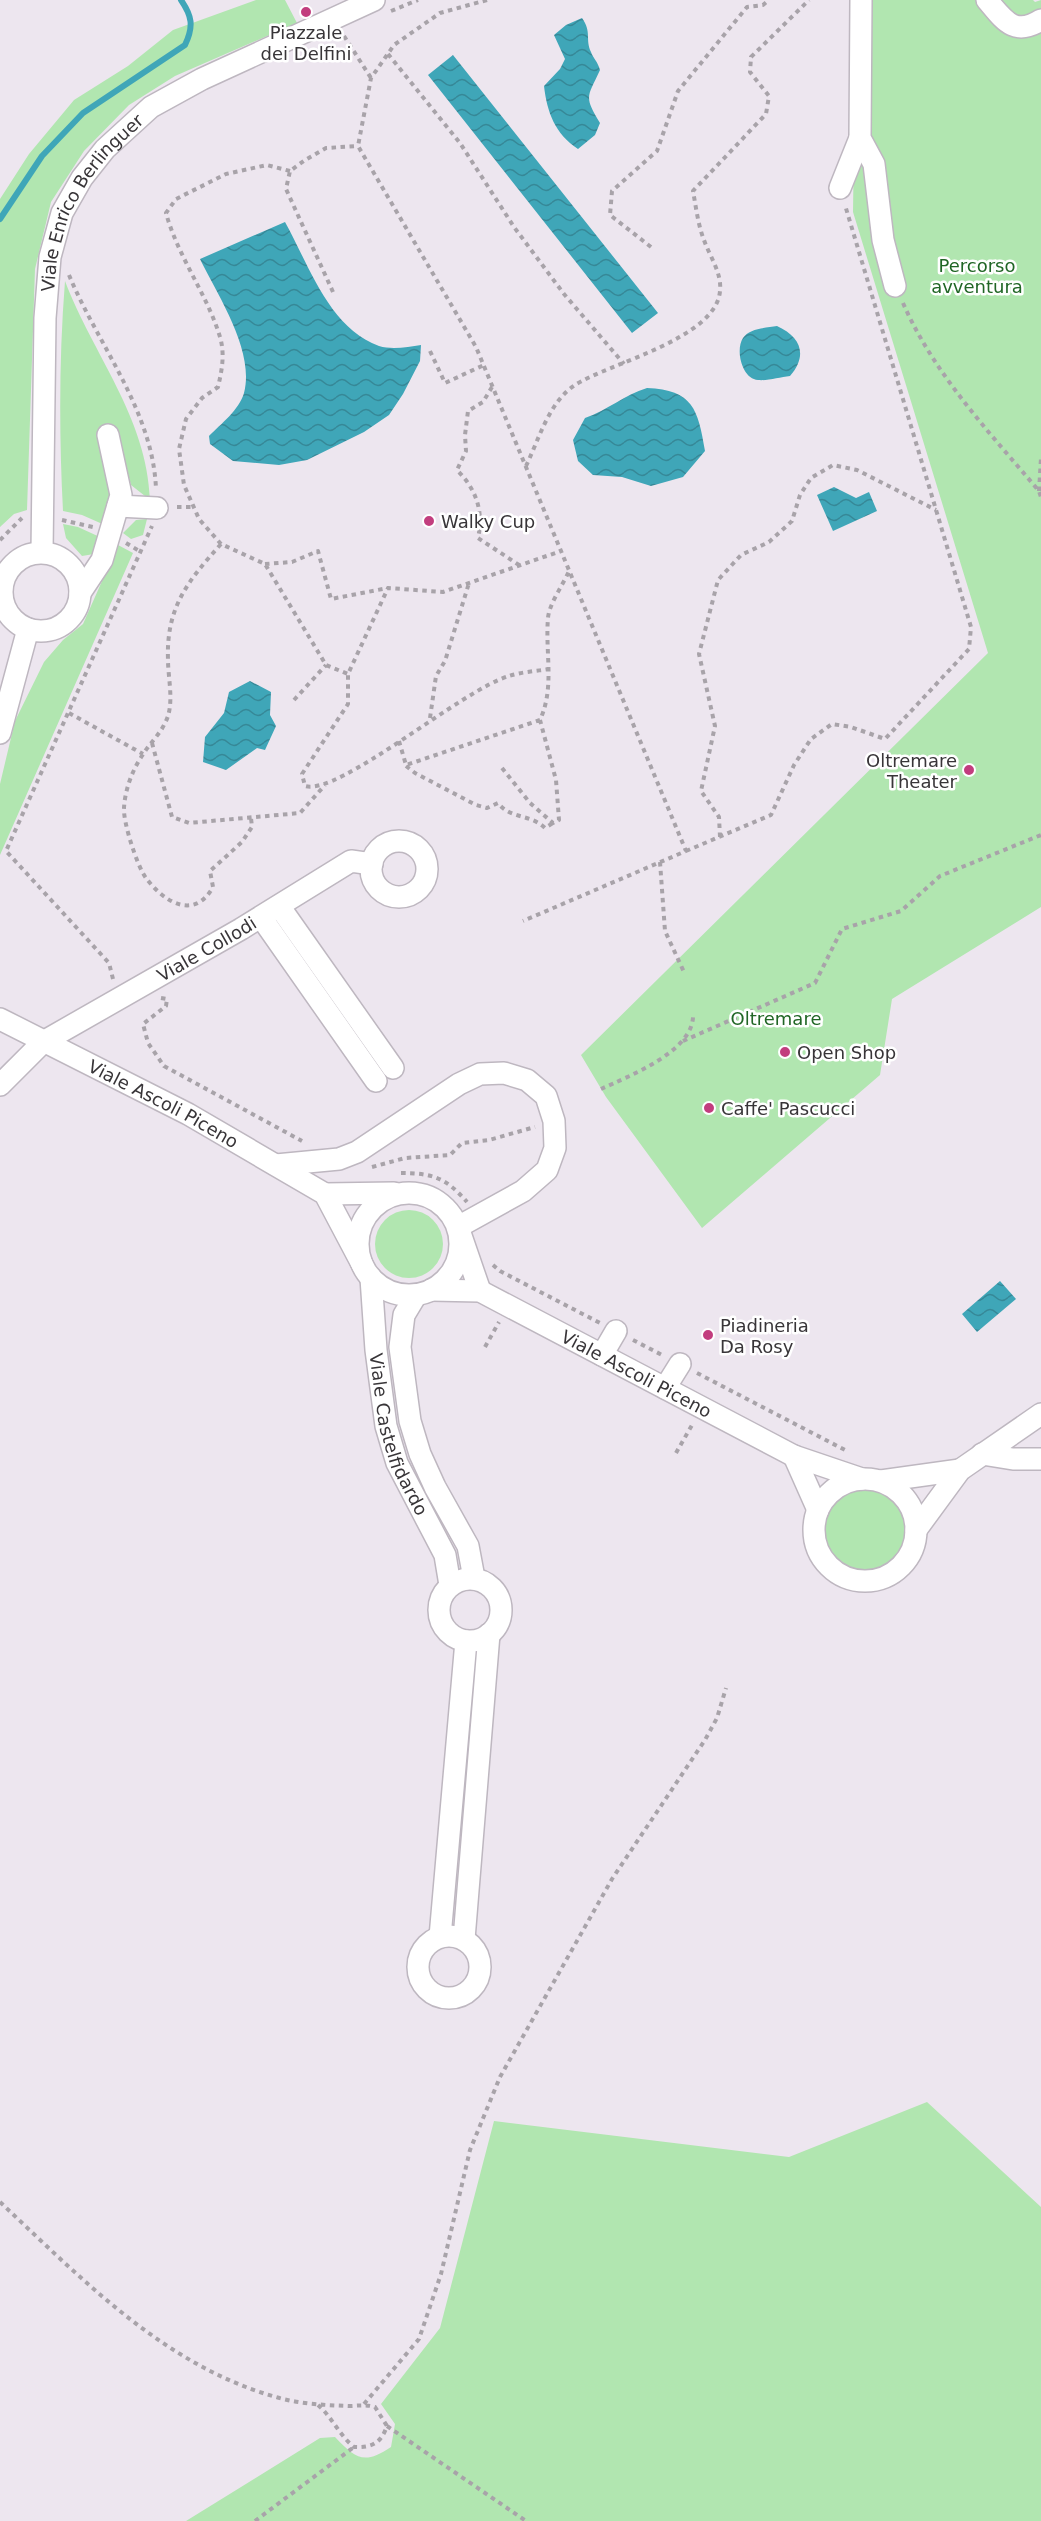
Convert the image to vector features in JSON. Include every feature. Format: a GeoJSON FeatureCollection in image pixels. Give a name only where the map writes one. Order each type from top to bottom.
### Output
{"type":"FeatureCollection","features":[{"type":"Feature","properties":{"kind":"street"},"geometry":{"type":"LineString","coordinates":[[840,188],[860,138],[861,0]]}},
{"type":"Feature","properties":{"kind":"street"},"geometry":{"type":"LineString","coordinates":[[987,0],[1004,21],[1015,27],[1029,27],[1041,20]]}},
{"type":"Feature","properties":{"kind":"street","name":"Viale Enrico Berlinguer"},"geometry":{"type":"LineString","coordinates":[[42,552],[45,318],[50,257],[62,213],[72,195],[105,149],[151,107],[202,78],[333,18],[379,7]]}},
{"type":"Feature","properties":{"kind":"street"},"geometry":{"type":"LineString","coordinates":[[860,138],[874,164],[883,240],[895,286]]}},
{"type":"Feature","properties":{"kind":"street"},"geometry":{"type":"LineString","coordinates":[[80,592],[102,560],[121,495],[108,435]]}},
{"type":"Feature","properties":{"kind":"street"},"geometry":{"type":"LineString","coordinates":[[118,506],[157,508]]}},
{"type":"Feature","properties":{"kind":"street"},"geometry":{"type":"LineString","coordinates":[[42,552],[54,554],[73,569],[80,592],[78,605],[64,624],[40,631],[28,629],[9,614],[1,591],[4,579],[18,559],[42,552]]}},
{"type":"Feature","properties":{"kind":"street"},"geometry":{"type":"LineString","coordinates":[[0,733],[28,629]]}},
{"type":"Feature","properties":{"kind":"street","name":"Viale Collodi"},"geometry":{"type":"LineString","coordinates":[[0,1085],[43,1042],[261,917],[351,861],[372,864]]}},
{"type":"Feature","properties":{"kind":"street"},"geometry":{"type":"LineString","coordinates":[[279,906],[393,1068]]}},
{"type":"Feature","properties":{"kind":"street"},"geometry":{"type":"LineString","coordinates":[[261,917],[376,1081]]}},
{"type":"Feature","properties":{"kind":"street","name":"Viale Ascoli Piceno"},"geometry":{"type":"LineString","coordinates":[[0,1018],[43,1042],[122,1079],[325,1194]]}},
{"type":"Feature","properties":{"kind":"street"},"geometry":{"type":"LineString","coordinates":[[276,1165],[339,1159],[362,1161],[459,1084],[480,1074],[504,1073],[527,1080],[546,1096],[554,1121],[555,1148],[547,1170],[523,1191],[458,1227]]}},
{"type":"Feature","properties":{"kind":"street"},"geometry":{"type":"LineString","coordinates":[[458,1227],[461,1242],[459,1257],[453,1271],[444,1282],[424,1293],[392,1292],[366,1271],[325,1194],[406,1192],[423,1194],[438,1201],[450,1212],[458,1227],[480,1291]]}},
{"type":"Feature","properties":{"kind":"street"},"geometry":{"type":"LineString","coordinates":[[366,1271],[359,1240],[366,1217],[383,1200],[406,1192]]}},
{"type":"Feature","properties":{"kind":"street","name":"Viale Castelfidardo"},"geometry":{"type":"LineString","coordinates":[[366,1271],[386,1426],[397,1463],[413,1498],[445,1555],[450,1585]]}},
{"type":"Feature","properties":{"kind":"street","name":"Viale Ascoli Piceno"},"geometry":{"type":"LineString","coordinates":[[424,1293],[480,1291],[794,1456],[872,1480]]}},
{"type":"Feature","properties":{"kind":"street","name":"Viale Castelfidardo"},"geometry":{"type":"LineString","coordinates":[[424,1293],[404,1315],[400,1347],[410,1421],[420,1454],[435,1487],[468,1546],[474,1578]]}},
{"type":"Feature","properties":{"kind":"street"},"geometry":{"type":"LineString","coordinates":[[602,1355],[616,1331]]}},
{"type":"Feature","properties":{"kind":"street"},"geometry":{"type":"LineString","coordinates":[[665,1388],[680,1364]]}},
{"type":"Feature","properties":{"kind":"street"},"geometry":{"type":"LineString","coordinates":[[960,1470],[872,1480],[835,1488],[818,1510],[814,1528],[816,1545],[824,1561],[837,1573],[849,1579],[863,1582],[889,1575],[909,1556],[916,1530],[960,1470],[1041,1414]]}},
{"type":"Feature","properties":{"kind":"street"},"geometry":{"type":"LineString","coordinates":[[982,1454],[1013,1459],[1041,1459]]}},
{"type":"Feature","properties":{"kind":"street"},"geometry":{"type":"LineString","coordinates":[[794,1456],[818,1510]]}},
{"type":"Feature","properties":{"kind":"street"},"geometry":{"type":"LineString","coordinates":[[872,1480],[895,1489],[906,1500],[914,1514],[916,1530]]}},
{"type":"Feature","properties":{"kind":"street"},"geometry":{"type":"LineString","coordinates":[[474,1578],[489,1585],[499,1599],[500,1618],[489,1634],[466,1641],[451,1634],[441,1622],[439,1606],[450,1585],[474,1578]]}},
{"type":"Feature","properties":{"kind":"street"},"geometry":{"type":"LineString","coordinates":[[464,1939],[489,1634]]}},
{"type":"Feature","properties":{"kind":"street"},"geometry":{"type":"LineString","coordinates":[[440,1937],[466,1641]]}},
{"type":"Feature","properties":{"kind":"street"},"geometry":{"type":"LineString","coordinates":[[456,1936],[464,1939],[475,1949],[479,1959],[477,1980],[462,1995],[441,1997],[424,1985],[418,1966],[424,1948],[440,1937],[456,1936]]}},
{"type":"Feature","properties":{"kind":"path"},"geometry":{"type":"LineString","coordinates":[[379,7],[418,0]]}},
{"type":"Feature","properties":{"kind":"path"},"geometry":{"type":"LineString","coordinates":[[487,0],[440,13],[394,45],[371,78],[358,146],[476,347],[686,851]]}},
{"type":"Feature","properties":{"kind":"path"},"geometry":{"type":"LineString","coordinates":[[651,247],[610,214],[612,191],[657,151],[678,91],[689,76],[747,7],[763,5],[769,0]]}},
{"type":"Feature","properties":{"kind":"path"},"geometry":{"type":"LineString","coordinates":[[526,466],[553,407],[575,385],[670,343],[711,314],[720,295],[721,279],[703,238],[693,191],[766,114],[769,96],[750,72],[751,57],[809,0]]}},
{"type":"Feature","properties":{"kind":"path"},"geometry":{"type":"LineString","coordinates":[[333,18],[371,78]]}},
{"type":"Feature","properties":{"kind":"path"},"geometry":{"type":"LineString","coordinates":[[388,54],[460,143],[514,227],[564,294],[624,364]]}},
{"type":"Feature","properties":{"kind":"path"},"geometry":{"type":"LineString","coordinates":[[333,292],[286,189],[290,171],[326,148],[358,146]]}},
{"type":"Feature","properties":{"kind":"path"},"geometry":{"type":"LineString","coordinates":[[290,171],[267,165],[226,174],[176,199],[166,213],[172,234],[220,337],[223,363],[218,387],[202,398],[186,418],[179,448],[184,485],[199,519],[221,544],[265,564],[292,562],[318,550],[331,599],[387,588],[443,592],[561,551]]}},
{"type":"Feature","properties":{"kind":"path"},"geometry":{"type":"LineString","coordinates":[[523,921],[771,815],[794,765],[810,740],[832,724],[851,727],[885,739],[969,649],[971,627],[840,188]]}},
{"type":"Feature","properties":{"kind":"path"},"geometry":{"type":"LineString","coordinates":[[71,266],[69,274],[81,305],[134,405],[150,446],[157,508],[149,536],[101,635],[69,713],[6,851],[110,963],[118,1000]]}},
{"type":"Feature","properties":{"kind":"path"},"geometry":{"type":"LineString","coordinates":[[895,286],[916,332],[961,399],[1039,491],[1041,497]]}},
{"type":"Feature","properties":{"kind":"path"},"geometry":{"type":"LineString","coordinates":[[430,351],[445,383],[484,365]]}},
{"type":"Feature","properties":{"kind":"path"},"geometry":{"type":"LineString","coordinates":[[493,386],[483,402],[468,411],[466,451],[457,470],[470,483],[479,505],[481,525],[478,538],[520,566]]}},
{"type":"Feature","properties":{"kind":"path"},"geometry":{"type":"LineString","coordinates":[[1039,491],[1041,458]]}},
{"type":"Feature","properties":{"kind":"path"},"geometry":{"type":"LineString","coordinates":[[720,837],[719,817],[701,791],[715,726],[699,654],[718,580],[741,555],[769,542],[792,521],[800,495],[811,478],[833,465],[857,470],[936,511]]}},
{"type":"Feature","properties":{"kind":"path"},"geometry":{"type":"LineString","coordinates":[[0,540],[21,518],[42,517],[82,522],[111,534],[141,552]]}},
{"type":"Feature","properties":{"kind":"path"},"geometry":{"type":"LineString","coordinates":[[221,544],[187,582],[172,615],[168,657],[170,697],[166,722],[143,754],[129,782],[123,810],[135,855],[145,877],[174,904],[194,906],[207,898],[213,887],[210,871],[242,842],[252,827],[251,818]]}},
{"type":"Feature","properties":{"kind":"path"},"geometry":{"type":"LineString","coordinates":[[265,564],[326,665],[348,674]]}},
{"type":"Feature","properties":{"kind":"path"},"geometry":{"type":"LineString","coordinates":[[406,765],[540,720],[546,706],[550,669],[548,616],[570,571]]}},
{"type":"Feature","properties":{"kind":"path"},"geometry":{"type":"LineString","coordinates":[[429,719],[436,676],[445,661],[469,582]]}},
{"type":"Feature","properties":{"kind":"path"},"geometry":{"type":"LineString","coordinates":[[387,588],[348,674],[348,704],[302,774],[305,786],[312,788],[325,785],[366,764],[429,719],[507,676],[550,669]]}},
{"type":"Feature","properties":{"kind":"path"},"geometry":{"type":"LineString","coordinates":[[294,700],[326,665]]}},
{"type":"Feature","properties":{"kind":"path"},"geometry":{"type":"LineString","coordinates":[[69,713],[143,754]]}},
{"type":"Feature","properties":{"kind":"path"},"geometry":{"type":"LineString","coordinates":[[399,741],[406,765],[415,773],[476,805],[487,808],[498,804],[504,812],[537,820],[545,828],[559,820],[556,780],[540,720]]}},
{"type":"Feature","properties":{"kind":"path"},"geometry":{"type":"LineString","coordinates":[[152,742],[172,817],[189,823],[300,813],[325,785]]}},
{"type":"Feature","properties":{"kind":"path"},"geometry":{"type":"LineString","coordinates":[[502,768],[530,804],[553,823]]}},
{"type":"Feature","properties":{"kind":"path"},"geometry":{"type":"LineString","coordinates":[[601,1089],[666,1055],[683,1041],[815,982],[842,929],[901,912],[940,876],[1041,835]]}},
{"type":"Feature","properties":{"kind":"path"},"geometry":{"type":"LineString","coordinates":[[660,862],[665,931],[684,972]]}},
{"type":"Feature","properties":{"kind":"path"},"geometry":{"type":"LineString","coordinates":[[152,1003],[164,998],[168,1003],[143,1024],[148,1043],[164,1066],[300,1141],[308,1140]]}},
{"type":"Feature","properties":{"kind":"path"},"geometry":{"type":"LineString","coordinates":[[683,1041],[694,1023],[693,1014]]}},
{"type":"Feature","properties":{"kind":"path"},"geometry":{"type":"LineString","coordinates":[[362,1161],[373,1167],[405,1158],[450,1155],[462,1143],[489,1140],[554,1121]]}},
{"type":"Feature","properties":{"kind":"path"},"geometry":{"type":"LineString","coordinates":[[362,1161],[381,1172]]}},
{"type":"Feature","properties":{"kind":"path"},"geometry":{"type":"LineString","coordinates":[[390,1173],[422,1173],[439,1177],[456,1189],[477,1216]]}},
{"type":"Feature","properties":{"kind":"path"},"geometry":{"type":"LineString","coordinates":[[485,1257],[500,1271],[851,1454]]}},
{"type":"Feature","properties":{"kind":"path"},"geometry":{"type":"LineString","coordinates":[[364,2404],[418,2339],[441,2274],[470,2150],[501,2077],[612,1879],[705,1740],[717,1718],[726,1689]]}},
{"type":"Feature","properties":{"kind":"path"},"geometry":{"type":"LineString","coordinates":[[0,2202],[83,2281],[144,2330],[192,2362],[239,2386],[279,2398],[318,2404],[364,2404],[375,2407],[387,2426],[526,2521]]}},
{"type":"Feature","properties":{"kind":"path"},"geometry":{"type":"LineString","coordinates":[[318,2404],[331,2416],[345,2440],[354,2447]]}},
{"type":"Feature","properties":{"kind":"path"},"geometry":{"type":"LineString","coordinates":[[255,2521],[354,2447],[375,2445],[383,2438],[387,2426]]}},
{"type":"Feature","properties":{"kind":"green space"},"geometry":{"type":"Polygon","coordinates":[[[256,0],[285,0],[297,23],[175,76],[129,105],[84,151],[51,202],[35,269],[27,510],[14,514],[0,527],[0,199],[29,154],[74,100],[128,66],[173,30],[256,0]]]}},
{"type":"Feature","properties":{"kind":"green space","name":"Oltremare"},"geometry":{"type":"Polygon","coordinates":[[[856,0],[1033,0],[1035,2],[1041,0],[1041,907],[892,999],[880,1075],[702,1228],[606,1097],[581,1055],[988,653],[853,212],[856,0]]]}},
{"type":"Feature","properties":{"kind":"green space"},"geometry":{"type":"Polygon","coordinates":[[[65,281],[129,414],[147,470],[150,500],[131,485],[115,426],[99,429],[112,498],[107,526],[82,515],[63,511],[60,396],[65,281]]]}},
{"type":"Feature","properties":{"kind":"green space"},"geometry":{"type":"Polygon","coordinates":[[[147,519],[143,535],[131,539],[123,533],[136,520],[147,519]]]}},
{"type":"Feature","properties":{"kind":"green space"},"geometry":{"type":"Polygon","coordinates":[[[63,524],[78,527],[102,538],[94,554],[82,556],[66,538],[63,524]]]}},
{"type":"Feature","properties":{"kind":"green space"},"geometry":{"type":"Polygon","coordinates":[[[118,545],[133,553],[0,855],[0,784],[15,721],[44,662],[63,640],[83,624],[118,545]]]}},
{"type":"Feature","properties":{"kind":"green space"},"geometry":{"type":"Polygon","coordinates":[[[416,1210],[428,1216],[437,1225],[443,1237],[441,1257],[433,1268],[416,1278],[402,1278],[385,1268],[377,1257],[375,1237],[385,1220],[396,1212],[416,1210]]]}},
{"type":"Feature","properties":{"kind":"green space"},"geometry":{"type":"Polygon","coordinates":[[[857,1487],[873,1487],[896,1499],[905,1513],[908,1530],[905,1547],[896,1561],[873,1573],[857,1573],[841,1566],[829,1554],[822,1538],[822,1522],[829,1506],[841,1494],[857,1487]]]}},
{"type":"Feature","properties":{"kind":"green space"},"geometry":{"type":"Polygon","coordinates":[[[927,2102],[1041,2207],[1041,2521],[186,2521],[320,2438],[335,2437],[355,2455],[367,2458],[391,2447],[395,2424],[381,2404],[440,2328],[494,2121],[789,2157],[927,2102]]]}},
{"type":"Feature","properties":{"kind":"water"},"geometry":{"type":"Polygon","coordinates":[[[582,18],[587,27],[589,47],[600,70],[590,91],[589,101],[600,123],[595,135],[578,149],[563,136],[553,122],[544,86],[560,69],[565,59],[554,35],[566,25],[582,18]]]}},
{"type":"Feature","properties":{"kind":"water"},"geometry":{"type":"Polygon","coordinates":[[[453,55],[658,313],[632,333],[428,75],[453,55]]]}},
{"type":"Feature","properties":{"kind":"water"},"geometry":{"type":"Polygon","coordinates":[[[285,222],[322,293],[347,325],[362,337],[379,346],[395,348],[421,345],[420,361],[389,415],[364,432],[307,460],[279,465],[233,461],[210,444],[209,436],[242,399],[246,377],[244,360],[233,324],[200,259],[285,222]]]}},
{"type":"Feature","properties":{"kind":"water"},"geometry":{"type":"Polygon","coordinates":[[[777,326],[792,336],[799,347],[799,361],[796,368],[790,376],[766,380],[752,378],[744,369],[740,356],[743,338],[753,330],[777,326]]]}},
{"type":"Feature","properties":{"kind":"water"},"geometry":{"type":"Polygon","coordinates":[[[647,388],[674,393],[691,404],[696,413],[705,451],[683,477],[651,486],[622,477],[593,475],[578,461],[573,440],[585,418],[647,388]]]}},
{"type":"Feature","properties":{"kind":"water"},"geometry":{"type":"Polygon","coordinates":[[[834,487],[856,498],[869,492],[877,511],[833,531],[817,495],[834,487]]]}},
{"type":"Feature","properties":{"kind":"water"},"geometry":{"type":"Polygon","coordinates":[[[250,681],[271,692],[270,715],[276,726],[265,750],[257,748],[226,770],[203,762],[205,737],[224,713],[229,692],[250,681]]]}},
{"type":"Feature","properties":{"kind":"water"},"geometry":{"type":"Polygon","coordinates":[[[1000,1281],[1016,1299],[977,1332],[962,1314],[1000,1281]]]}},
{"type":"Feature","properties":{"kind":"waterway"},"geometry":{"type":"LineString","coordinates":[[0,219],[42,156],[83,113],[185,45],[191,27],[188,11],[181,0]]}},
{"type":"Feature","properties":{"kind":"place","name":"Piazzale dei Delfini"},"geometry":{"type":"Point","coordinates":[306,12]}},
{"type":"Feature","properties":{"kind":"place","name":"Walky Cup"},"geometry":{"type":"Point","coordinates":[429,521]}},
{"type":"Feature","properties":{"kind":"place","name":"Oltremare Theater"},"geometry":{"type":"Point","coordinates":[969,770]}},
{"type":"Feature","properties":{"kind":"place","name":"Open Shop"},"geometry":{"type":"Point","coordinates":[785,1052]}},
{"type":"Feature","properties":{"kind":"place","name":"Caffe' Pascucci"},"geometry":{"type":"Point","coordinates":[709,1108]}},
{"type":"Feature","properties":{"kind":"place","name":"Piadineria Da Rosy"},"geometry":{"type":"Point","coordinates":[708,1335]}},
{"type":"Feature","properties":{"kind":"park label","name":"Percorso avventura"},"geometry":{"type":"Point","coordinates":[977,275]}}]}
